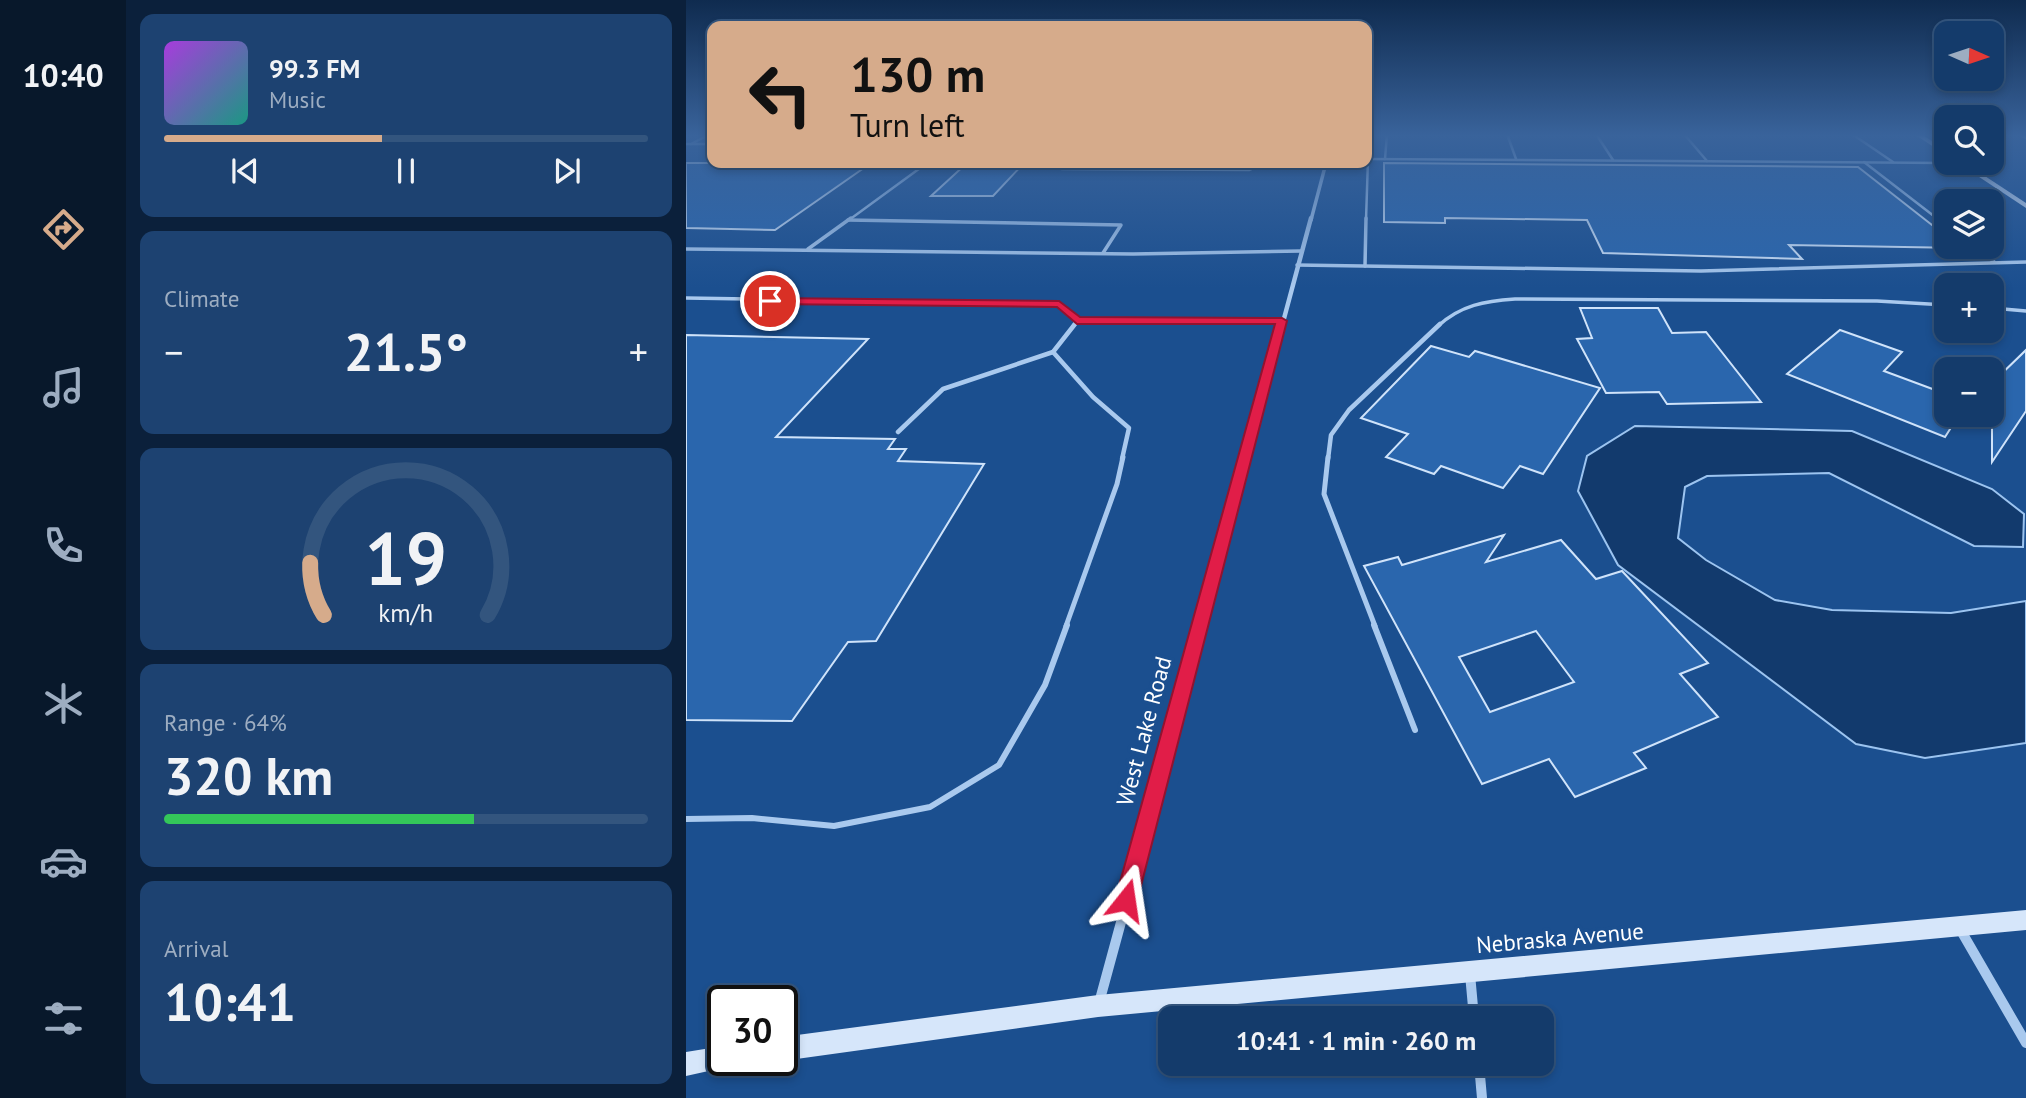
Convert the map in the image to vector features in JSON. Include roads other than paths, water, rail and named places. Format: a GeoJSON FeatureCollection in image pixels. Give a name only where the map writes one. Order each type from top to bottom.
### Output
{"type":"FeatureCollection","features":[{"type":"Feature","properties":{"kind":"street","name":"West Lake Road"},"geometry":{"type":"LineString","coordinates":[[1098,1006],[1320,185]]}},
{"type":"Feature","properties":{"kind":"street"},"geometry":{"type":"LineString","coordinates":[[1995,185],[2026,206]]}},
{"type":"Feature","properties":{"kind":"street","name":"Nebraska Avenue"},"geometry":{"type":"LineString","coordinates":[[1098,1006],[1959,929],[2026,920]]}},
{"type":"Feature","properties":{"kind":"street"},"geometry":{"type":"LineString","coordinates":[[1959,929],[2026,1043]]}},
{"type":"Feature","properties":{"kind":"street"},"geometry":{"type":"LineString","coordinates":[[1470,973],[1473,1006]]}},
{"type":"Feature","properties":{"kind":"street"},"geometry":{"type":"LineString","coordinates":[[798,1047],[1098,1006]]}},
{"type":"Feature","properties":{"kind":"street"},"geometry":{"type":"LineString","coordinates":[[686,1064],[707,1061]]}},
{"type":"Feature","properties":{"kind":"street"},"geometry":{"type":"LineString","coordinates":[[1480,1076],[1482,1098]]}},
{"type":"Feature","properties":{"kind":"lane"},"geometry":{"type":"LineString","coordinates":[[807,250],[896,185]]}},
{"type":"Feature","properties":{"kind":"lane"},"geometry":{"type":"LineString","coordinates":[[1365,266],[1367,185]]}},
{"type":"Feature","properties":{"kind":"lane"},"geometry":{"type":"LineString","coordinates":[[1894,185],[1934,216]]}},
{"type":"Feature","properties":{"kind":"lane"},"geometry":{"type":"LineString","coordinates":[[848,220],[1121,225],[1103,253]]}},
{"type":"Feature","properties":{"kind":"lane"},"geometry":{"type":"LineString","coordinates":[[686,249],[1103,253],[1301,251]]}},
{"type":"Feature","properties":{"kind":"lane"},"geometry":{"type":"LineString","coordinates":[[1990,259],[1994,262]]}},
{"type":"Feature","properties":{"kind":"lane"},"geometry":{"type":"LineString","coordinates":[[1297,265],[1701,271],[2026,262]]}},
{"type":"Feature","properties":{"kind":"lane"},"geometry":{"type":"LineString","coordinates":[[686,298],[1059,304],[1077,321],[1282,321]]}},
{"type":"Feature","properties":{"kind":"lane"},"geometry":{"type":"LineString","coordinates":[[1415,730],[1324,494],[1331,435],[1349,410],[1450,315],[1479,302],[1515,299],[1877,301],[1934,304]]}},
{"type":"Feature","properties":{"kind":"lane"},"geometry":{"type":"LineString","coordinates":[[2004,308],[2026,311]]}},
{"type":"Feature","properties":{"kind":"lane"},"geometry":{"type":"LineString","coordinates":[[898,432],[943,389],[1053,352],[1077,321]]}},
{"type":"Feature","properties":{"kind":"lane"},"geometry":{"type":"LineString","coordinates":[[686,818],[752,818],[834,826],[930,807],[999,765],[1045,685],[1117,484],[1129,428],[1093,397],[1053,352]]}},
{"type":"Feature","properties":{"kind":"water"},"geometry":{"type":"Polygon","coordinates":[[[1635,426],[1852,431],[1992,489],[2024,514],[2023,547],[1974,546],[1829,473],[1707,476],[1685,487],[1678,538],[1706,560],[1775,600],[1832,610],[1951,613],[2026,601],[2026,743],[1925,758],[1856,744],[1618,565],[1578,491],[1587,456],[1635,426]]]}}]}
